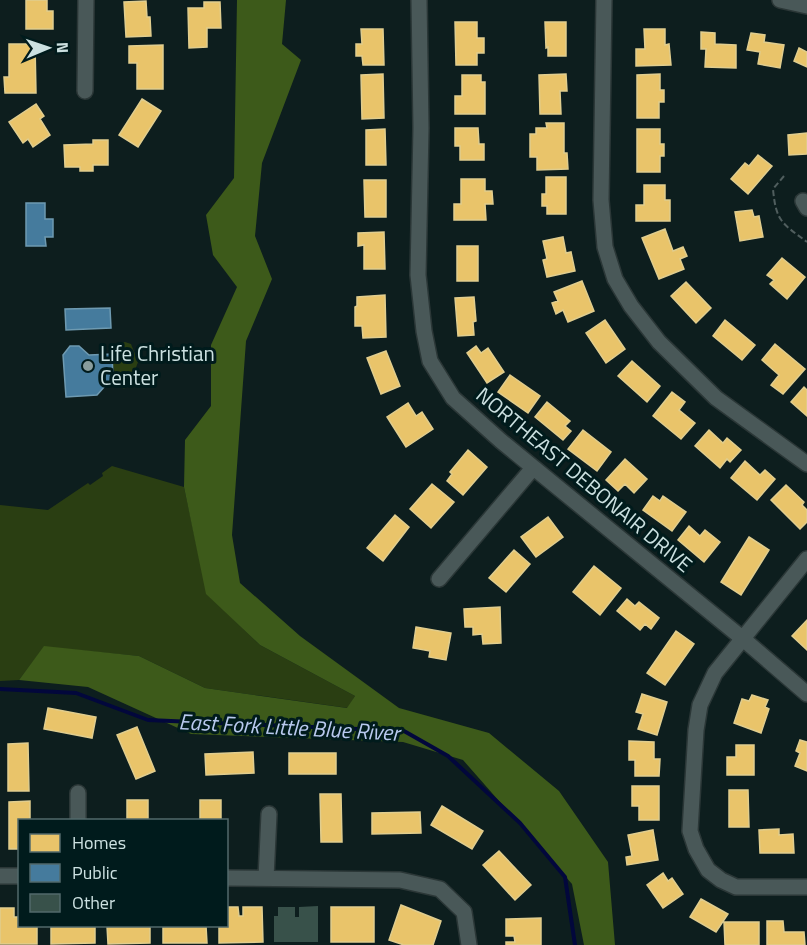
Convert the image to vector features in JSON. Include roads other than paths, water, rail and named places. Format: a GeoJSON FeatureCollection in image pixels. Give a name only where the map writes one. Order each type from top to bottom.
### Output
{"type":"FeatureCollection","features":[{"type":"Feature","properties":{"kind":"street"},"geometry":{"type":"LineString","coordinates":[[85,91],[86,0]]}},
{"type":"Feature","properties":{"kind":"street","name":"NORTHEAST DEBONAIR DRIVE"},"geometry":{"type":"LineString","coordinates":[[419,0],[421,138],[418,275],[424,332],[430,361],[453,399],[533,468],[807,693]]}},
{"type":"Feature","properties":{"kind":"street"},"geometry":{"type":"LineString","coordinates":[[604,0],[601,200],[605,247],[615,279],[631,306],[659,342],[716,398],[807,464]]}},
{"type":"Feature","properties":{"kind":"street"},"geometry":{"type":"LineString","coordinates":[[783,0],[807,6]]}},
{"type":"Feature","properties":{"kind":"street"},"geometry":{"type":"LineString","coordinates":[[439,579],[533,468]]}},
{"type":"Feature","properties":{"kind":"street"},"geometry":{"type":"LineString","coordinates":[[807,559],[715,673],[700,705],[696,730],[690,831],[696,849],[708,870],[721,880],[736,886],[807,887]]}},
{"type":"Feature","properties":{"kind":"street"},"geometry":{"type":"LineString","coordinates":[[78,793],[78,819]]}},
{"type":"Feature","properties":{"kind":"street"},"geometry":{"type":"LineString","coordinates":[[266,878],[269,814]]}},
{"type":"Feature","properties":{"kind":"street"},"geometry":{"type":"LineString","coordinates":[[0,876],[18,876]]}},
{"type":"Feature","properties":{"kind":"street"},"geometry":{"type":"LineString","coordinates":[[228,878],[400,880],[440,889],[464,912],[469,945]]}},
{"type":"Feature","properties":{"kind":"waterway","name":"East Fork Little Blue River"},"geometry":{"type":"LineString","coordinates":[[0,689],[76,693],[148,720],[404,731],[448,756],[520,823],[565,877],[575,945]]}},
{"type":"Feature","properties":{"kind":"place","name":"Life Christian Center"},"geometry":{"type":"Point","coordinates":[88,366]}}]}
